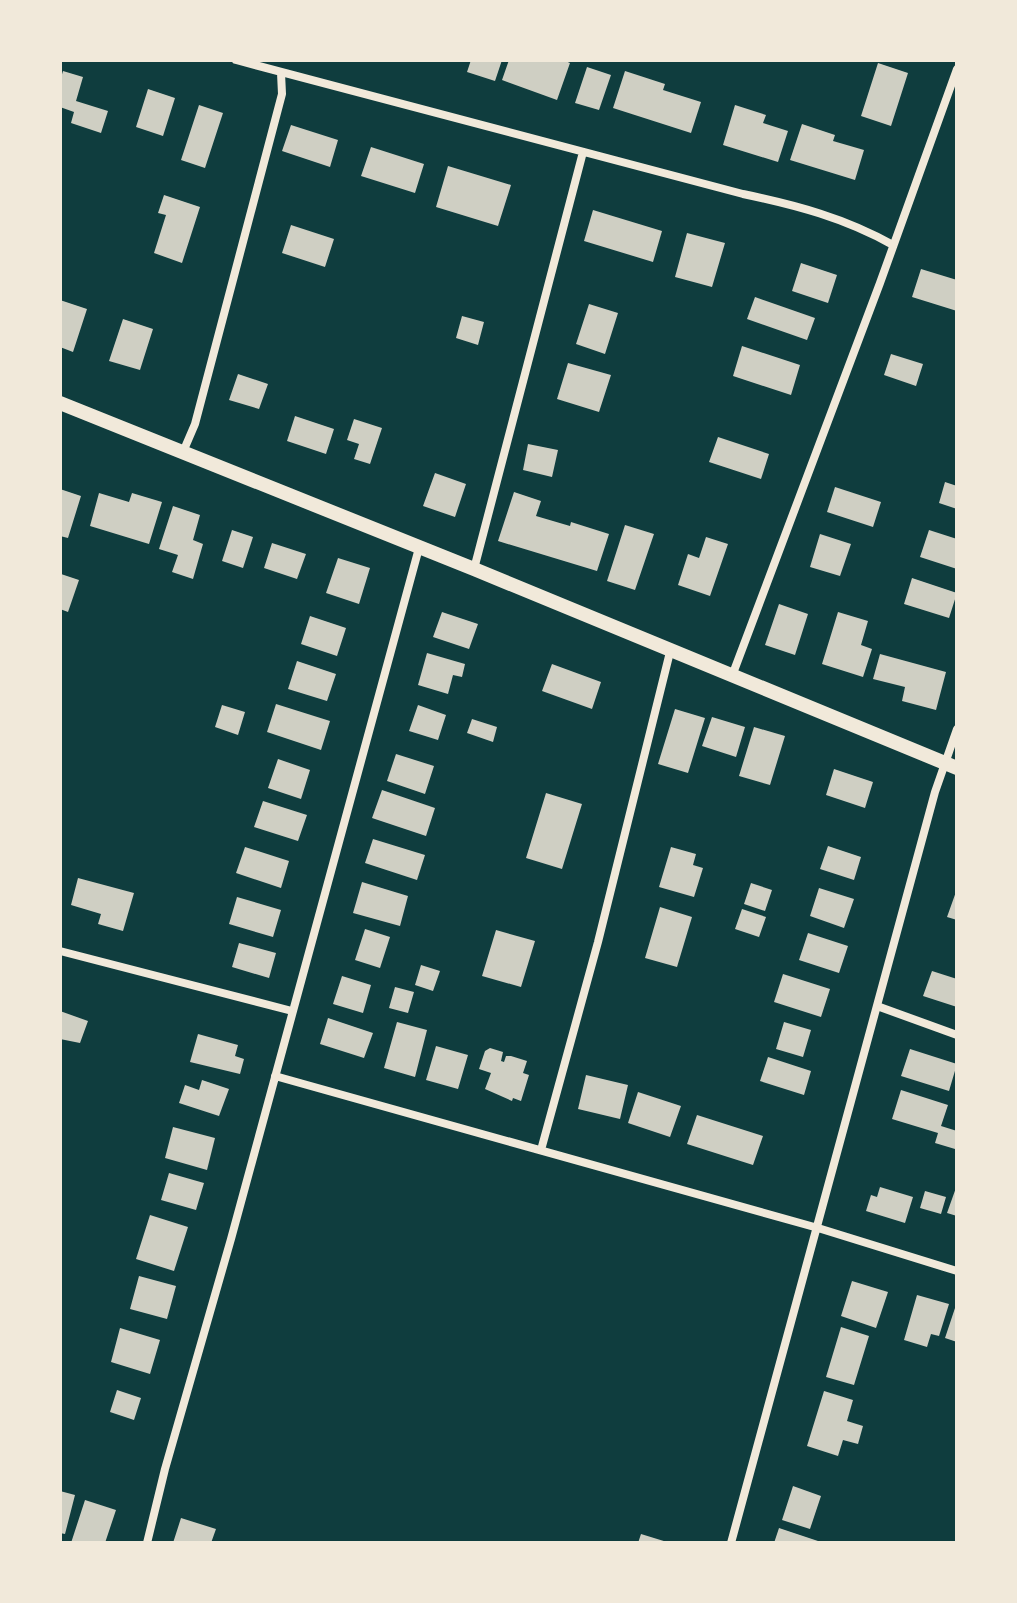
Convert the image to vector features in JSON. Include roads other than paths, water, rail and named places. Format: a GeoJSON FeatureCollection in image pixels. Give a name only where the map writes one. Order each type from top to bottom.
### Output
{"type":"FeatureCollection","features":[{"type":"Feature","properties":{"kind":"street"},"geometry":{"type":"LineString","coordinates":[[236,60],[791,204],[842,220],[893,245]]}},
{"type":"Feature","properties":{"kind":"street"},"geometry":{"type":"LineString","coordinates":[[731,677],[957,69]]}},
{"type":"Feature","properties":{"kind":"street"},"geometry":{"type":"LineString","coordinates":[[183,452],[195,424],[282,94],[281,73]]}},
{"type":"Feature","properties":{"kind":"street"},"geometry":{"type":"LineString","coordinates":[[474,569],[583,152]]}},
{"type":"Feature","properties":{"kind":"street"},"geometry":{"type":"LineString","coordinates":[[60,403],[951,765]]}},
{"type":"Feature","properties":{"kind":"street"},"geometry":{"type":"LineString","coordinates":[[147,1543],[419,548]]}},
{"type":"Feature","properties":{"kind":"street"},"geometry":{"type":"LineString","coordinates":[[541,1150],[598,942],[670,652]]}},
{"type":"Feature","properties":{"kind":"street"},"geometry":{"type":"LineString","coordinates":[[731,1543],[877,1006],[951,765],[957,729]]}},
{"type":"Feature","properties":{"kind":"street"},"geometry":{"type":"LineString","coordinates":[[60,951],[292,1011]]}},
{"type":"Feature","properties":{"kind":"street"},"geometry":{"type":"LineString","coordinates":[[877,1006],[957,1035]]}},
{"type":"Feature","properties":{"kind":"street"},"geometry":{"type":"LineString","coordinates":[[275,1076],[818,1228],[957,1271]]}}]}
